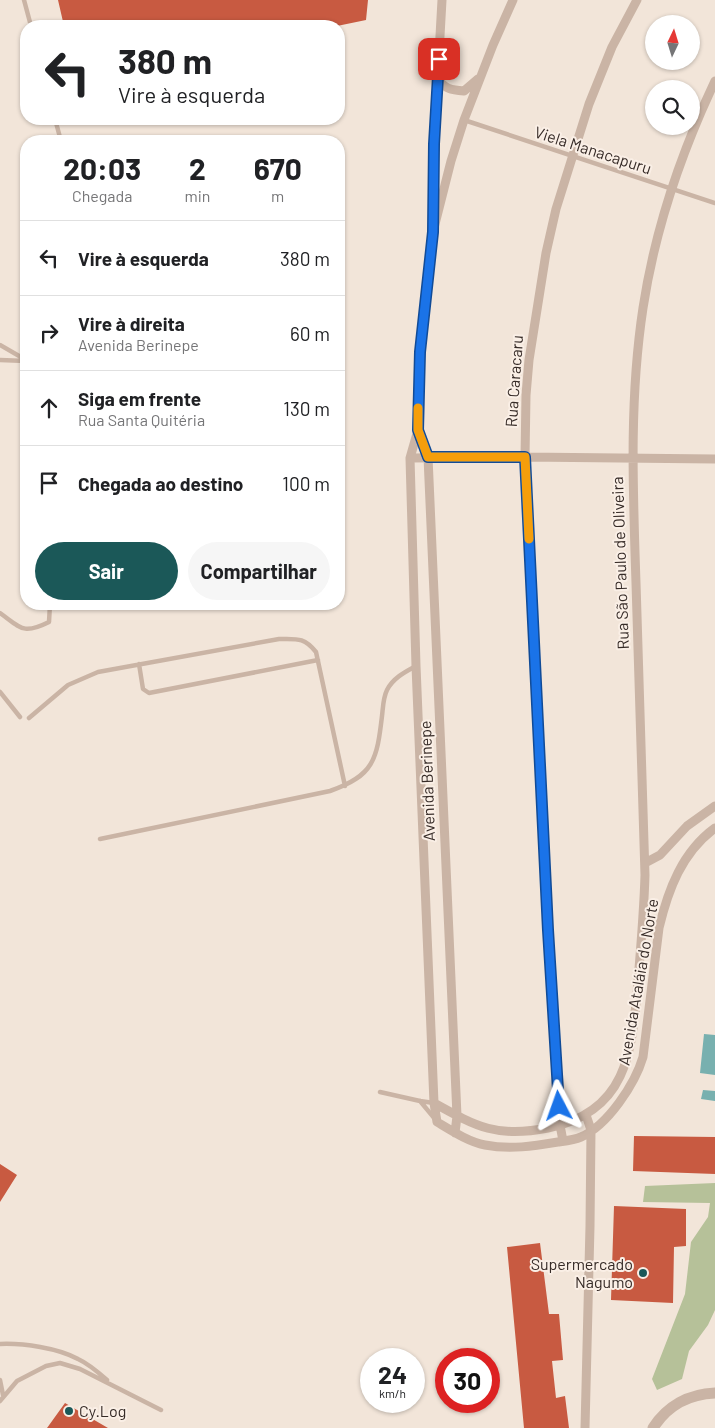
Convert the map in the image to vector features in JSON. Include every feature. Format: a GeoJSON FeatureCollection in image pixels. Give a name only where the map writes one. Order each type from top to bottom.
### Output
{"type":"FeatureCollection","features":[{"type":"Feature","properties":{"kind":"street"},"geometry":{"type":"LineString","coordinates":[[433,232],[434,144],[442,0]]}},
{"type":"Feature","properties":{"kind":"street","name":"Avenida Berinepe"},"geometry":{"type":"LineString","coordinates":[[437,1122],[434,1103],[416,666],[410,458],[418,430],[420,352],[433,232],[451,161],[464,120],[513,0]]}},
{"type":"Feature","properties":{"kind":"street","name":"Rua Caracaru"},"geometry":{"type":"LineString","coordinates":[[563,1141],[560,1125],[548,930],[525,457],[526,395],[534,322],[556,209],[589,104],[612,47],[637,0]]}},
{"type":"Feature","properties":{"kind":"street"},"geometry":{"type":"LineString","coordinates":[[438,79],[444,87],[464,91],[480,77]]}},
{"type":"Feature","properties":{"kind":"street","name":"Rua São Paulo de Oliveira"},"geometry":{"type":"LineString","coordinates":[[628,1056],[634,1025],[643,929],[645,862],[632,458],[634,376],[643,307],[657,241],[671,189],[695,124],[715,81]]}},
{"type":"Feature","properties":{"kind":"street","name":"Avenida Berinepe"},"geometry":{"type":"LineString","coordinates":[[418,430],[428,457],[456,1116],[455,1133]]}},
{"type":"Feature","properties":{"kind":"street"},"geometry":{"type":"LineString","coordinates":[[410,458],[715,459]]}},
{"type":"Feature","properties":{"kind":"street"},"geometry":{"type":"LineString","coordinates":[[645,862],[660,855],[687,826],[715,806]]}},
{"type":"Feature","properties":{"kind":"street","name":"Avenida Ataláia do Norte"},"geometry":{"type":"LineString","coordinates":[[437,1122],[455,1133],[484,1145],[510,1148],[581,1137],[614,1109],[639,1071],[646,1038],[659,928],[664,908],[680,868],[694,848],[715,828]]}},
{"type":"Feature","properties":{"kind":"street","name":"Avenida Ataláia do Norte"},"geometry":{"type":"LineString","coordinates":[[434,1103],[456,1116],[481,1127],[496,1131],[520,1132],[560,1125],[586,1115],[603,1100],[618,1080],[628,1056]]}},
{"type":"Feature","properties":{"kind":"street"},"geometry":{"type":"LineString","coordinates":[[585,1428],[591,1130],[586,1115]]}},
{"type":"Feature","properties":{"kind":"street"},"geometry":{"type":"LineString","coordinates":[[653,1428],[667,1410],[686,1398],[715,1393]]}},
{"type":"Feature","properties":{"kind":"lane"},"geometry":{"type":"LineString","coordinates":[[24,0],[29,20]]}},
{"type":"Feature","properties":{"kind":"lane","name":"Viela Manacapuru"},"geometry":{"type":"LineString","coordinates":[[464,120],[715,203]]}},
{"type":"Feature","properties":{"kind":"lane"},"geometry":{"type":"LineString","coordinates":[[0,345],[20,357]]}},
{"type":"Feature","properties":{"kind":"lane"},"geometry":{"type":"LineString","coordinates":[[0,360],[20,360]]}},
{"type":"Feature","properties":{"kind":"lane"},"geometry":{"type":"LineString","coordinates":[[0,613],[21,628],[34,630],[49,622],[50,610]]}},
{"type":"Feature","properties":{"kind":"lane"},"geometry":{"type":"LineString","coordinates":[[29,718],[68,685],[98,672],[279,639],[301,639],[310,644],[316,652],[345,786]]}},
{"type":"Feature","properties":{"kind":"lane"},"geometry":{"type":"LineString","coordinates":[[139,664],[143,689],[149,693],[318,660]]}},
{"type":"Feature","properties":{"kind":"lane"},"geometry":{"type":"LineString","coordinates":[[100,839],[330,791],[345,786],[359,778],[371,766],[376,755],[386,691],[399,676],[416,666]]}},
{"type":"Feature","properties":{"kind":"lane"},"geometry":{"type":"LineString","coordinates":[[0,692],[20,717]]}},
{"type":"Feature","properties":{"kind":"lane","name":"Avenida Ataláia do Norte"},"geometry":{"type":"LineString","coordinates":[[380,1092],[434,1103]]}},
{"type":"Feature","properties":{"kind":"lane","name":"Avenida Ataláia do Norte"},"geometry":{"type":"LineString","coordinates":[[420,1101],[437,1122]]}},
{"type":"Feature","properties":{"kind":"lane"},"geometry":{"type":"LineString","coordinates":[[0,1344],[27,1345],[68,1354],[88,1365],[114,1385]]}},
{"type":"Feature","properties":{"kind":"lane"},"geometry":{"type":"LineString","coordinates":[[0,1401],[17,1381],[46,1366],[60,1363],[80,1368],[162,1410]]}},
{"type":"Feature","properties":{"kind":"lane"},"geometry":{"type":"LineString","coordinates":[[0,1380],[3,1396]]}},
{"type":"Feature","properties":{"kind":"green space"},"geometry":{"type":"Polygon","coordinates":[[[715,1183],[715,1310],[708,1325],[689,1351],[682,1379],[657,1390],[652,1379],[685,1294],[691,1242],[708,1217],[710,1203],[643,1202],[645,1186],[715,1183]]]}},
{"type":"Feature","properties":{"kind":"water"},"geometry":{"type":"Polygon","coordinates":[[[704,1034],[715,1035],[715,1075],[700,1073],[704,1034]]]}},
{"type":"Feature","properties":{"kind":"water"},"geometry":{"type":"Polygon","coordinates":[[[703,1090],[715,1091],[715,1101],[701,1099],[703,1090]]]}},
{"type":"Feature","properties":{"kind":"building"},"geometry":{"type":"Polygon","coordinates":[[[58,0],[368,0],[366,20],[345,24],[345,20],[63,20],[58,0]]]}},
{"type":"Feature","properties":{"kind":"building"},"geometry":{"type":"Polygon","coordinates":[[[634,1136],[715,1137],[715,1174],[633,1171],[634,1136]]]}},
{"type":"Feature","properties":{"kind":"building"},"geometry":{"type":"Polygon","coordinates":[[[0,1164],[17,1175],[0,1202],[0,1164]]]}},
{"type":"Feature","properties":{"kind":"building","name":"Supermercado Nagumo"},"geometry":{"type":"Polygon","coordinates":[[[614,1206],[686,1209],[686,1246],[674,1247],[673,1303],[611,1300],[614,1206]]]}},
{"type":"Feature","properties":{"kind":"building"},"geometry":{"type":"Polygon","coordinates":[[[540,1243],[549,1314],[559,1314],[563,1360],[552,1361],[556,1398],[565,1396],[569,1428],[524,1428],[507,1247],[540,1243]]]}},
{"type":"Feature","properties":{"kind":"building","name":"Cy.Log"},"geometry":{"type":"Polygon","coordinates":[[[65,1403],[108,1428],[47,1428],[65,1403]]]}},
{"type":"Feature","properties":{"kind":"slow traffic"},"geometry":{"type":"LineString","coordinates":[[418,408],[418,430],[428,457],[525,457],[529,539]]}},
{"type":"Feature","properties":{"kind":"place","name":"Supermercado Nagumo"},"geometry":{"type":"Point","coordinates":[643,1273]}},
{"type":"Feature","properties":{"kind":"place","name":"Cy.Log"},"geometry":{"type":"Point","coordinates":[69,1411]}},
{"type":"Feature","properties":{"kind":"route"},"geometry":{"type":"LineString","coordinates":[[439,59],[434,144],[433,232],[420,352],[418,430],[428,457],[525,457],[548,930],[559,1106]]}}]}
